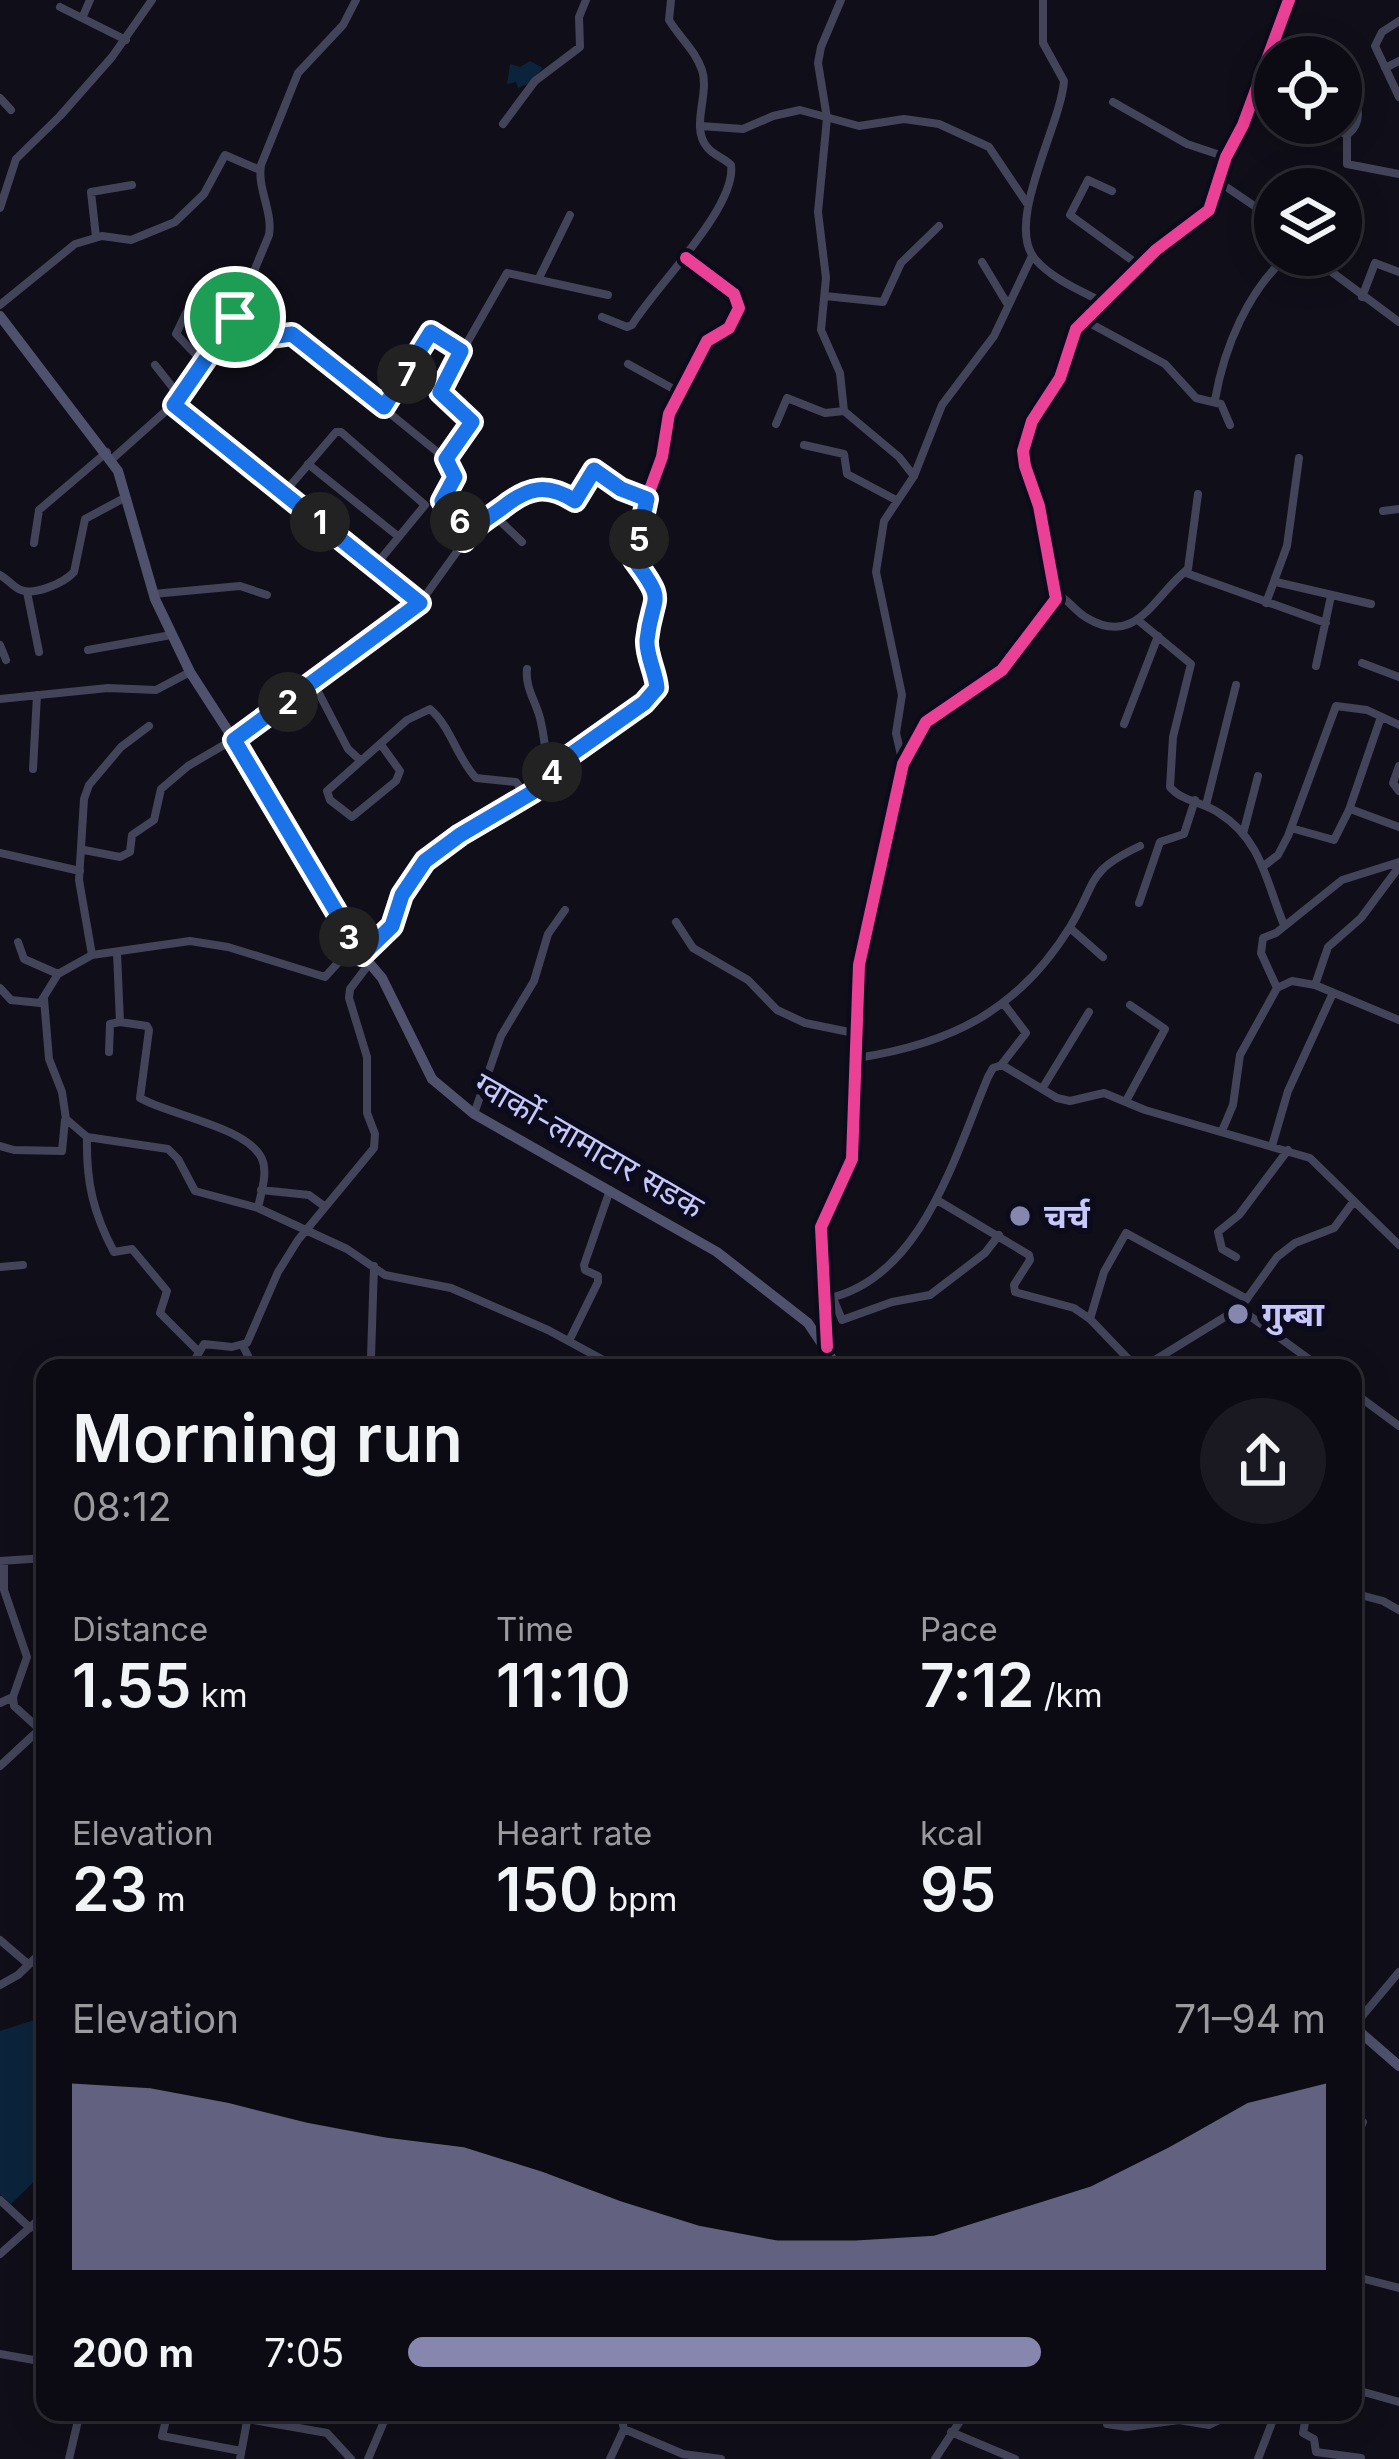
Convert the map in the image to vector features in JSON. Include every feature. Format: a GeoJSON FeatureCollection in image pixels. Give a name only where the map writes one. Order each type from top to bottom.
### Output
{"type":"FeatureCollection","features":[{"type":"Feature","properties":{"kind":"main road","name":"ग्वार्को-लामाटार सडक"},"geometry":{"type":"LineString","coordinates":[[0,316],[109,456],[128,496],[153,594],[190,672],[272,799],[362,955],[382,978],[432,1079],[474,1114],[717,1252],[808,1323],[833,1359]]}},
{"type":"Feature","properties":{"kind":"main road"},"geometry":{"type":"LineString","coordinates":[[1362,2035],[1399,2066]]}},
{"type":"Feature","properties":{"kind":"street"},"geometry":{"type":"LineString","coordinates":[[83,16],[90,0]]}},
{"type":"Feature","properties":{"kind":"street"},"geometry":{"type":"LineString","coordinates":[[0,208],[16,159],[126,40],[152,0]]}},
{"type":"Feature","properties":{"kind":"street"},"geometry":{"type":"LineString","coordinates":[[34,542],[39,510],[177,402],[235,317],[271,224],[260,170],[298,73],[343,25],[356,0]]}},
{"type":"Feature","properties":{"kind":"street"},"geometry":{"type":"LineString","coordinates":[[503,124],[535,81],[580,47],[579,17],[586,0]]}},
{"type":"Feature","properties":{"kind":"street"},"geometry":{"type":"LineString","coordinates":[[602,317],[632,325],[662,280],[686,258],[726,196],[733,171],[704,144],[702,69],[669,20],[671,0]]}},
{"type":"Feature","properties":{"kind":"street"},"geometry":{"type":"LineString","coordinates":[[841,0],[820,47],[818,63],[826,118],[818,212],[824,296],[820,329],[840,373],[844,411],[899,457],[914,476]]}},
{"type":"Feature","properties":{"kind":"street"},"geometry":{"type":"LineString","coordinates":[[1043,0],[1043,44],[1061,70],[1063,94],[1024,228],[1032,256],[1106,304]]}},
{"type":"Feature","properties":{"kind":"street"},"geometry":{"type":"LineString","coordinates":[[1279,36],[1288,0]]}},
{"type":"Feature","properties":{"kind":"street"},"geometry":{"type":"LineString","coordinates":[[60,8],[126,40]]}},
{"type":"Feature","properties":{"kind":"street"},"geometry":{"type":"LineString","coordinates":[[1399,21],[1382,32],[1375,46],[1399,97]]}},
{"type":"Feature","properties":{"kind":"street"},"geometry":{"type":"LineString","coordinates":[[1384,68],[1399,61]]}},
{"type":"Feature","properties":{"kind":"street"},"geometry":{"type":"LineString","coordinates":[[1198,494],[1192,548],[1184,572],[1139,621],[1130,627],[1104,626],[1084,617],[1057,594],[1023,451],[1032,421],[1060,378],[1071,338],[1084,320],[1106,304],[1156,250],[1204,216],[1254,97]]}},
{"type":"Feature","properties":{"kind":"street"},"geometry":{"type":"LineString","coordinates":[[0,98],[11,110]]}},
{"type":"Feature","properties":{"kind":"street"},"geometry":{"type":"LineString","coordinates":[[1113,102],[1187,144],[1226,158]]}},
{"type":"Feature","properties":{"kind":"street"},"geometry":{"type":"LineString","coordinates":[[700,126],[743,129],[800,110],[859,126],[925,121],[979,140],[1002,161],[1028,205]]}},
{"type":"Feature","properties":{"kind":"street"},"geometry":{"type":"LineString","coordinates":[[1347,144],[1347,164],[1399,174]]}},
{"type":"Feature","properties":{"kind":"street"},"geometry":{"type":"LineString","coordinates":[[0,305],[75,244],[96,237],[131,240],[175,222],[204,194],[224,155],[260,170]]}},
{"type":"Feature","properties":{"kind":"street"},"geometry":{"type":"LineString","coordinates":[[1112,191],[1088,180],[1070,215],[1141,267]]}},
{"type":"Feature","properties":{"kind":"street"},"geometry":{"type":"LineString","coordinates":[[1219,182],[1254,206]]}},
{"type":"Feature","properties":{"kind":"street"},"geometry":{"type":"LineString","coordinates":[[96,237],[91,192],[132,185]]}},
{"type":"Feature","properties":{"kind":"street"},"geometry":{"type":"LineString","coordinates":[[539,279],[569,214]]}},
{"type":"Feature","properties":{"kind":"street"},"geometry":{"type":"LineString","coordinates":[[824,296],[883,302],[901,263],[939,226]]}},
{"type":"Feature","properties":{"kind":"street"},"geometry":{"type":"LineString","coordinates":[[903,764],[896,733],[902,695],[876,572],[884,521],[914,476],[942,405],[994,336],[1032,256]]}},
{"type":"Feature","properties":{"kind":"street"},"geometry":{"type":"LineString","coordinates":[[0,1146],[62,1151],[66,1119],[49,1059],[44,999],[58,974],[92,955],[206,942],[331,975],[362,955],[392,926],[402,895],[425,861],[545,782],[559,763],[644,703],[657,688],[647,643],[656,591],[634,560],[647,499],[679,392],[707,341],[729,328],[739,308],[734,294],[686,258]]}},
{"type":"Feature","properties":{"kind":"street"},"geometry":{"type":"LineString","coordinates":[[982,262],[1009,304]]}},
{"type":"Feature","properties":{"kind":"street"},"geometry":{"type":"LineString","coordinates":[[1362,297],[1375,262],[1399,272]]}},
{"type":"Feature","properties":{"kind":"street"},"geometry":{"type":"LineString","coordinates":[[446,459],[472,422],[440,392],[507,273],[608,295]]}},
{"type":"Feature","properties":{"kind":"street"},"geometry":{"type":"LineString","coordinates":[[1215,400],[1220,368],[1246,309],[1268,276]]}},
{"type":"Feature","properties":{"kind":"street"},"geometry":{"type":"LineString","coordinates":[[1339,276],[1399,322]]}},
{"type":"Feature","properties":{"kind":"street"},"geometry":{"type":"LineString","coordinates":[[186,313],[176,334],[205,364]]}},
{"type":"Feature","properties":{"kind":"street"},"geometry":{"type":"LineString","coordinates":[[235,317],[270,337],[292,334],[446,459],[455,477],[442,501],[460,521],[464,541]]}},
{"type":"Feature","properties":{"kind":"street"},"geometry":{"type":"LineString","coordinates":[[1084,320],[1166,364],[1196,398],[1215,400],[1226,410],[1230,425]]}},
{"type":"Feature","properties":{"kind":"street"},"geometry":{"type":"LineString","coordinates":[[384,407],[431,332],[461,351]]}},
{"type":"Feature","properties":{"kind":"street"},"geometry":{"type":"LineString","coordinates":[[628,364],[679,392]]}},
{"type":"Feature","properties":{"kind":"street"},"geometry":{"type":"LineString","coordinates":[[155,365],[177,402],[420,603]]}},
{"type":"Feature","properties":{"kind":"street"},"geometry":{"type":"LineString","coordinates":[[776,424],[788,398],[825,413],[844,411]]}},
{"type":"Feature","properties":{"kind":"street"},"geometry":{"type":"LineString","coordinates":[[283,494],[336,432],[341,432],[425,503],[375,566]]}},
{"type":"Feature","properties":{"kind":"street"},"geometry":{"type":"LineString","coordinates":[[804,445],[844,454],[847,474],[896,500]]}},
{"type":"Feature","properties":{"kind":"street"},"geometry":{"type":"LineString","coordinates":[[1266,603],[1286,546],[1299,458]]}},
{"type":"Feature","properties":{"kind":"street"},"geometry":{"type":"LineString","coordinates":[[308,464],[399,537]]}},
{"type":"Feature","properties":{"kind":"street"},"geometry":{"type":"LineString","coordinates":[[84,850],[120,857],[130,852],[132,836],[154,820],[160,790],[420,603],[479,521],[543,487],[575,501],[594,470],[647,499]]}},
{"type":"Feature","properties":{"kind":"street"},"geometry":{"type":"LineString","coordinates":[[0,575],[27,592],[69,579],[85,519],[128,496]]}},
{"type":"Feature","properties":{"kind":"street"},"geometry":{"type":"LineString","coordinates":[[1383,511],[1399,508]]}},
{"type":"Feature","properties":{"kind":"street"},"geometry":{"type":"LineString","coordinates":[[493,514],[523,542]]}},
{"type":"Feature","properties":{"kind":"street"},"geometry":{"type":"LineString","coordinates":[[1184,572],[1326,623]]}},
{"type":"Feature","properties":{"kind":"street"},"geometry":{"type":"LineString","coordinates":[[1276,582],[1371,604]]}},
{"type":"Feature","properties":{"kind":"street"},"geometry":{"type":"LineString","coordinates":[[153,594],[240,586],[267,595]]}},
{"type":"Feature","properties":{"kind":"street"},"geometry":{"type":"LineString","coordinates":[[27,592],[39,652]]}},
{"type":"Feature","properties":{"kind":"street"},"geometry":{"type":"LineString","coordinates":[[827,1347],[829,1298],[821,1227],[852,1159],[859,965],[903,764],[926,722],[1002,670],[1057,594]]}},
{"type":"Feature","properties":{"kind":"street"},"geometry":{"type":"LineString","coordinates":[[1316,665],[1331,596]]}},
{"type":"Feature","properties":{"kind":"street"},"geometry":{"type":"LineString","coordinates":[[1139,621],[1191,664],[1168,778],[1178,796],[1226,817],[1265,865],[1284,925]]}},
{"type":"Feature","properties":{"kind":"street"},"geometry":{"type":"LineString","coordinates":[[88,650],[171,635]]}},
{"type":"Feature","properties":{"kind":"street"},"geometry":{"type":"LineString","coordinates":[[1124,724],[1158,635]]}},
{"type":"Feature","properties":{"kind":"street"},"geometry":{"type":"LineString","coordinates":[[0,646],[6,660]]}},
{"type":"Feature","properties":{"kind":"street"},"geometry":{"type":"LineString","coordinates":[[1362,663],[1399,677]]}},
{"type":"Feature","properties":{"kind":"street"},"geometry":{"type":"LineString","coordinates":[[527,669],[525,683],[534,699],[546,751],[545,782]]}},
{"type":"Feature","properties":{"kind":"street"},"geometry":{"type":"LineString","coordinates":[[0,699],[108,688],[155,690],[190,672]]}},
{"type":"Feature","properties":{"kind":"street"},"geometry":{"type":"LineString","coordinates":[[313,682],[348,749],[360,760]]}},
{"type":"Feature","properties":{"kind":"street"},"geometry":{"type":"LineString","coordinates":[[1206,805],[1236,685]]}},
{"type":"Feature","properties":{"kind":"street"},"geometry":{"type":"LineString","coordinates":[[33,769],[37,695]]}},
{"type":"Feature","properties":{"kind":"street"},"geometry":{"type":"LineString","coordinates":[[1265,865],[1278,855],[1291,828],[1336,706],[1399,724]]}},
{"type":"Feature","properties":{"kind":"street"},"geometry":{"type":"LineString","coordinates":[[382,746],[400,771],[396,781],[352,818],[326,791],[407,719],[430,709],[440,717],[464,765],[476,778],[515,782],[526,796]]}},
{"type":"Feature","properties":{"kind":"street"},"geometry":{"type":"LineString","coordinates":[[1291,828],[1334,840],[1381,717]]}},
{"type":"Feature","properties":{"kind":"street"},"geometry":{"type":"LineString","coordinates":[[92,955],[80,872],[84,799],[89,785],[121,747],[149,726]]}},
{"type":"Feature","properties":{"kind":"street"},"geometry":{"type":"LineString","coordinates":[[1399,766],[1394,783],[1399,791]]}},
{"type":"Feature","properties":{"kind":"street"},"geometry":{"type":"LineString","coordinates":[[1242,836],[1258,776]]}},
{"type":"Feature","properties":{"kind":"street"},"geometry":{"type":"LineString","coordinates":[[1139,903],[1160,842],[1184,834],[1195,800]]}},
{"type":"Feature","properties":{"kind":"street"},"geometry":{"type":"LineString","coordinates":[[1349,810],[1399,827]]}},
{"type":"Feature","properties":{"kind":"street"},"geometry":{"type":"LineString","coordinates":[[857,1058],[914,1049],[955,1033],[1004,1004],[1070,928],[1103,864],[1140,846]]}},
{"type":"Feature","properties":{"kind":"street"},"geometry":{"type":"LineString","coordinates":[[0,853],[80,872]]}},
{"type":"Feature","properties":{"kind":"street"},"geometry":{"type":"LineString","coordinates":[[1277,988],[1260,945],[1263,938],[1342,880],[1399,865]]}},
{"type":"Feature","properties":{"kind":"street"},"geometry":{"type":"LineString","coordinates":[[1316,985],[1328,947],[1361,918],[1399,865]]}},
{"type":"Feature","properties":{"kind":"street"},"geometry":{"type":"LineString","coordinates":[[474,1114],[501,1036],[534,981],[548,934],[565,910]]}},
{"type":"Feature","properties":{"kind":"street"},"geometry":{"type":"LineString","coordinates":[[676,922],[693,948],[748,980],[777,1010],[805,1023],[854,1033]]}},
{"type":"Feature","properties":{"kind":"street"},"geometry":{"type":"LineString","coordinates":[[1070,928],[1103,957]]}},
{"type":"Feature","properties":{"kind":"street"},"geometry":{"type":"LineString","coordinates":[[18,942],[24,959],[58,974]]}},
{"type":"Feature","properties":{"kind":"street"},"geometry":{"type":"LineString","coordinates":[[117,953],[120,1022]]}},
{"type":"Feature","properties":{"kind":"street"},"geometry":{"type":"LineString","coordinates":[[243,1346],[278,1272],[374,1148],[375,1134],[367,1113],[367,1057],[349,998],[362,955]]}},
{"type":"Feature","properties":{"kind":"street"},"geometry":{"type":"LineString","coordinates":[[1222,1131],[1233,1105],[1240,1055],[1277,988],[1292,981],[1316,985],[1399,1020]]}},
{"type":"Feature","properties":{"kind":"street"},"geometry":{"type":"LineString","coordinates":[[0,988],[11,1000],[24,1004],[44,999]]}},
{"type":"Feature","properties":{"kind":"street"},"geometry":{"type":"LineString","coordinates":[[1272,1146],[1288,1091],[1333,992]]}},
{"type":"Feature","properties":{"kind":"street"},"geometry":{"type":"LineString","coordinates":[[829,1298],[891,1264],[937,1200],[988,1077],[1026,1033],[1004,1004]]}},
{"type":"Feature","properties":{"kind":"street"},"geometry":{"type":"LineString","coordinates":[[1126,1101],[1165,1028],[1130,1005]]}},
{"type":"Feature","properties":{"kind":"street"},"geometry":{"type":"LineString","coordinates":[[1042,1089],[1089,1012]]}},
{"type":"Feature","properties":{"kind":"street"},"geometry":{"type":"LineString","coordinates":[[109,1052],[110,1024],[149,1028],[140,1098],[236,1136],[254,1148],[264,1171],[258,1208]]}},
{"type":"Feature","properties":{"kind":"street"},"geometry":{"type":"LineString","coordinates":[[1002,1065],[1070,1101],[1104,1093],[1144,1110],[1310,1158],[1399,1245]]}},
{"type":"Feature","properties":{"kind":"street"},"geometry":{"type":"LineString","coordinates":[[66,1119],[87,1137],[168,1149],[195,1191],[258,1208],[385,1275],[451,1288],[602,1359]]}},
{"type":"Feature","properties":{"kind":"street"},"geometry":{"type":"LineString","coordinates":[[87,1137],[90,1196],[101,1228],[115,1252],[132,1249],[167,1292],[161,1315],[197,1350]]}},
{"type":"Feature","properties":{"kind":"street"},"geometry":{"type":"LineString","coordinates":[[1235,1258],[1222,1250],[1219,1232],[1239,1215],[1288,1150]]}},
{"type":"Feature","properties":{"kind":"street"},"geometry":{"type":"LineString","coordinates":[[261,1190],[290,1190],[325,1206]]}},
{"type":"Feature","properties":{"kind":"street"},"geometry":{"type":"LineString","coordinates":[[569,1341],[598,1282],[598,1276],[585,1270],[584,1264],[610,1190]]}},
{"type":"Feature","properties":{"kind":"street"},"geometry":{"type":"LineString","coordinates":[[937,1200],[1030,1258],[1014,1285],[1016,1292],[1057,1301],[1090,1319],[1130,1359]]}},
{"type":"Feature","properties":{"kind":"street"},"geometry":{"type":"LineString","coordinates":[[1154,1359],[1239,1308],[1277,1257],[1295,1243],[1334,1228],[1354,1201]]}},
{"type":"Feature","properties":{"kind":"street"},"geometry":{"type":"LineString","coordinates":[[1090,1319],[1105,1272],[1126,1234],[1246,1299]]}},
{"type":"Feature","properties":{"kind":"street"},"geometry":{"type":"LineString","coordinates":[[829,1298],[842,1320],[892,1302],[930,1295],[985,1253],[999,1235]]}},
{"type":"Feature","properties":{"kind":"street"},"geometry":{"type":"LineString","coordinates":[[0,1268],[23,1265]]}},
{"type":"Feature","properties":{"kind":"street"},"geometry":{"type":"LineString","coordinates":[[371,1357],[374,1266]]}},
{"type":"Feature","properties":{"kind":"street"},"geometry":{"type":"LineString","coordinates":[[1239,1308],[1309,1359]]}},
{"type":"Feature","properties":{"kind":"street"},"geometry":{"type":"LineString","coordinates":[[194,1359],[209,1342],[243,1346]]}},
{"type":"Feature","properties":{"kind":"street"},"geometry":{"type":"LineString","coordinates":[[243,1346],[250,1359]]}},
{"type":"Feature","properties":{"kind":"street"},"geometry":{"type":"LineString","coordinates":[[1362,1399],[1399,1426]]}},
{"type":"Feature","properties":{"kind":"street"},"geometry":{"type":"LineString","coordinates":[[36,1559],[2,1562],[9,1610],[26,1657],[14,1706],[36,1726]]}},
{"type":"Feature","properties":{"kind":"street"},"geometry":{"type":"LineString","coordinates":[[1362,1595],[1399,1610]]}},
{"type":"Feature","properties":{"kind":"street"},"geometry":{"type":"LineString","coordinates":[[0,1703],[13,1697]]}},
{"type":"Feature","properties":{"kind":"street"},"geometry":{"type":"LineString","coordinates":[[0,1766],[36,1736]]}},
{"type":"Feature","properties":{"kind":"street"},"geometry":{"type":"LineString","coordinates":[[0,1940],[28,1964]]}},
{"type":"Feature","properties":{"kind":"street"},"geometry":{"type":"LineString","coordinates":[[0,1985],[36,1957]]}},
{"type":"Feature","properties":{"kind":"street"},"geometry":{"type":"LineString","coordinates":[[1362,2016],[1399,1972]]}},
{"type":"Feature","properties":{"kind":"street"},"geometry":{"type":"LineString","coordinates":[[0,2200],[30,2228]]}},
{"type":"Feature","properties":{"kind":"street"},"geometry":{"type":"LineString","coordinates":[[0,2254],[36,2222]]}},
{"type":"Feature","properties":{"kind":"street"},"geometry":{"type":"LineString","coordinates":[[1362,2278],[1399,2288]]}},
{"type":"Feature","properties":{"kind":"street"},"geometry":{"type":"LineString","coordinates":[[0,2354],[36,2360]]}},
{"type":"Feature","properties":{"kind":"street"},"geometry":{"type":"LineString","coordinates":[[1362,2392],[1399,2402]]}},
{"type":"Feature","properties":{"kind":"street"},"geometry":{"type":"LineString","coordinates":[[69,2459],[78,2421]]}},
{"type":"Feature","properties":{"kind":"street"},"geometry":{"type":"LineString","coordinates":[[166,2421],[162,2435],[240,2455],[247,2422]]}},
{"type":"Feature","properties":{"kind":"street"},"geometry":{"type":"LineString","coordinates":[[243,2421],[250,2421]]}},
{"type":"Feature","properties":{"kind":"street"},"geometry":{"type":"LineString","coordinates":[[278,2421],[327,2433],[351,2459]]}},
{"type":"Feature","properties":{"kind":"street"},"geometry":{"type":"LineString","coordinates":[[368,2459],[384,2421]]}},
{"type":"Feature","properties":{"kind":"street"},"geometry":{"type":"LineString","coordinates":[[610,2459],[624,2429],[622,2421]]}},
{"type":"Feature","properties":{"kind":"street"},"geometry":{"type":"LineString","coordinates":[[935,2459],[959,2421]]}},
{"type":"Feature","properties":{"kind":"street"},"geometry":{"type":"LineString","coordinates":[[1107,2424],[1127,2428],[1157,2421]]}},
{"type":"Feature","properties":{"kind":"street"},"geometry":{"type":"LineString","coordinates":[[1258,2459],[1273,2421]]}},
{"type":"Feature","properties":{"kind":"street"},"geometry":{"type":"LineString","coordinates":[[1305,2421],[1303,2433],[1314,2439],[1316,2452],[1361,2458]]}},
{"type":"Feature","properties":{"kind":"street"},"geometry":{"type":"LineString","coordinates":[[624,2429],[683,2454],[721,2459]]}},
{"type":"Feature","properties":{"kind":"street"},"geometry":{"type":"LineString","coordinates":[[951,2432],[1015,2459]]}},
{"type":"Feature","properties":{"kind":"water"},"geometry":{"type":"Polygon","coordinates":[[[530,61],[543,68],[529,83],[518,88],[516,82],[507,84],[510,64],[520,67],[530,61]]]}},
{"type":"Feature","properties":{"kind":"water"},"geometry":{"type":"Polygon","coordinates":[[[36,2016],[36,2180],[11,2204],[0,2194],[0,2031],[36,2016]]]}},
{"type":"Feature","properties":{"kind":"cycle path"},"geometry":{"type":"LineString","coordinates":[[827,1347],[821,1227],[852,1159],[859,965],[903,764],[926,722],[1002,670],[1056,599],[1039,506],[1025,466],[1023,451],[1032,421],[1060,378],[1076,329],[1156,250],[1209,210],[1289,0]]}},
{"type":"Feature","properties":{"kind":"cycle path"},"geometry":{"type":"LineString","coordinates":[[362,955],[392,926],[402,895],[425,861],[533,792],[559,763],[644,703],[657,688],[648,646],[654,592],[634,559],[669,414],[707,341],[729,328],[739,308],[734,294],[686,258]]}},
{"type":"Feature","properties":{"kind":"place","name":"चर्च"},"geometry":{"type":"Point","coordinates":[1020,1216]}},
{"type":"Feature","properties":{"kind":"place","name":"गुम्बा"},"geometry":{"type":"Point","coordinates":[1238,1314]}},
{"type":"Feature","properties":{"kind":"route"},"geometry":{"type":"LineString","coordinates":[[235,317],[270,337],[292,334],[384,407],[431,332],[461,351],[440,392],[472,422],[446,459],[455,477],[442,501],[464,527],[464,541],[479,521],[523,492],[543,487],[575,501],[594,470],[621,489],[647,499],[634,560],[656,591],[647,643],[657,688],[644,703],[586,740],[533,792],[425,861],[402,895],[392,926],[362,955],[234,740],[420,603],[174,405],[235,317]]}}]}
